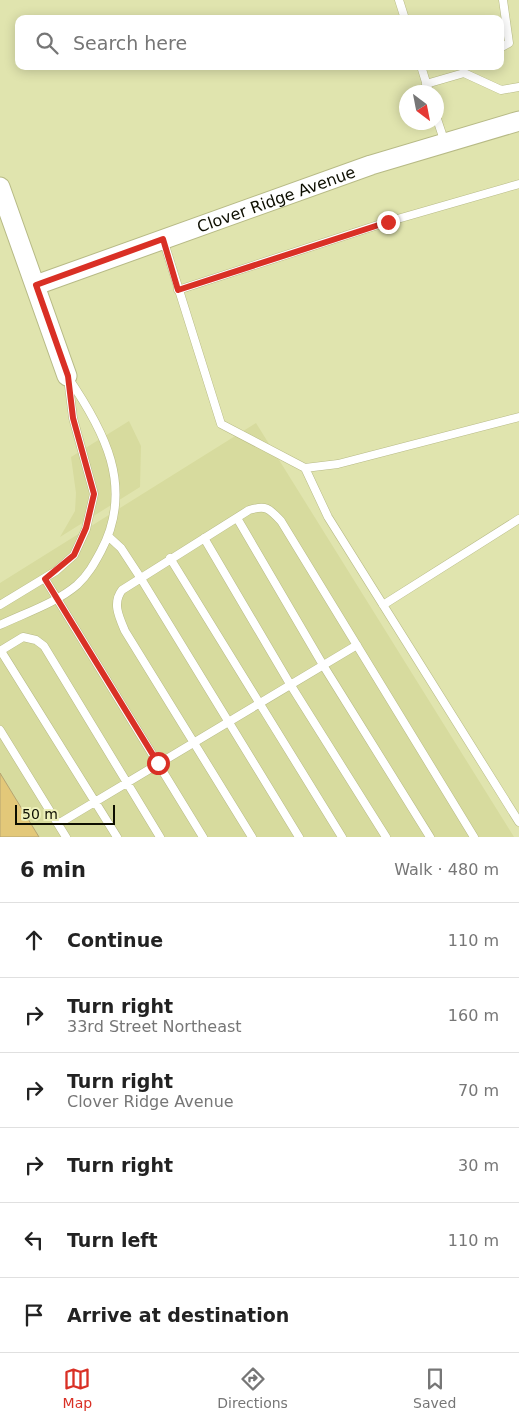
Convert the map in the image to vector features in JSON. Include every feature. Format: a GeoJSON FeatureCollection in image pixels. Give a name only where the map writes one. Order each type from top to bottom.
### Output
{"type":"FeatureCollection","features":[{"type":"Feature","properties":{"kind":"street","name":"Clover Ridge Avenue"},"geometry":{"type":"LineString","coordinates":[[36,285],[371,165],[519,121]]}},
{"type":"Feature","properties":{"kind":"street"},"geometry":{"type":"LineString","coordinates":[[0,187],[68,376]]}},
{"type":"Feature","properties":{"kind":"lane"},"geometry":{"type":"LineString","coordinates":[[400,0],[404,15]]}},
{"type":"Feature","properties":{"kind":"lane"},"geometry":{"type":"LineString","coordinates":[[503,0],[509,43],[504,46]]}},
{"type":"Feature","properties":{"kind":"lane"},"geometry":{"type":"LineString","coordinates":[[421,70],[426,84],[464,74],[468,70]]}},
{"type":"Feature","properties":{"kind":"lane"},"geometry":{"type":"LineString","coordinates":[[464,74],[501,90],[519,87]]}},
{"type":"Feature","properties":{"kind":"lane"},"geometry":{"type":"LineString","coordinates":[[441,130],[445,143]]}},
{"type":"Feature","properties":{"kind":"lane"},"geometry":{"type":"LineString","coordinates":[[178,290],[388,222],[519,184]]}},
{"type":"Feature","properties":{"kind":"lane"},"geometry":{"type":"LineString","coordinates":[[163,239],[221,424],[305,468],[338,464],[519,417]]}},
{"type":"Feature","properties":{"kind":"lane"},"geometry":{"type":"LineString","coordinates":[[0,625],[57,598],[77,586],[90,572],[109,537],[117,489],[108,448],[90,410],[68,376]]}},
{"type":"Feature","properties":{"kind":"lane"},"geometry":{"type":"LineString","coordinates":[[0,605],[45,579],[74,555],[86,528],[94,494],[73,418],[68,376]]}},
{"type":"Feature","properties":{"kind":"lane"},"geometry":{"type":"LineString","coordinates":[[305,468],[328,517],[519,822]]}},
{"type":"Feature","properties":{"kind":"lane"},"geometry":{"type":"LineString","coordinates":[[252,837],[125,631],[117,614],[117,597],[122,590],[170,558],[237,518],[262,507],[272,511],[281,521],[474,837]]}},
{"type":"Feature","properties":{"kind":"lane"},"geometry":{"type":"LineString","coordinates":[[237,518],[323,665],[430,837]]}},
{"type":"Feature","properties":{"kind":"lane"},"geometry":{"type":"LineString","coordinates":[[383,605],[519,519]]}},
{"type":"Feature","properties":{"kind":"lane"},"geometry":{"type":"LineString","coordinates":[[109,537],[121,548],[140,577],[299,837]]}},
{"type":"Feature","properties":{"kind":"lane"},"geometry":{"type":"LineString","coordinates":[[204,538],[290,684],[386,837]]}},
{"type":"Feature","properties":{"kind":"lane"},"geometry":{"type":"LineString","coordinates":[[170,558],[342,837]]}},
{"type":"Feature","properties":{"kind":"lane"},"geometry":{"type":"LineString","coordinates":[[45,579],[203,837]]}},
{"type":"Feature","properties":{"kind":"lane"},"geometry":{"type":"LineString","coordinates":[[117,837],[0,651],[23,637],[36,640],[44,646],[160,837]]}},
{"type":"Feature","properties":{"kind":"lane"},"geometry":{"type":"LineString","coordinates":[[58,824],[357,645]]}},
{"type":"Feature","properties":{"kind":"lane"},"geometry":{"type":"LineString","coordinates":[[1,733],[66,837]]}},
{"type":"Feature","properties":{"kind":"shaded area"},"geometry":{"type":"Polygon","coordinates":[[[129,421],[141,446],[140,487],[60,537],[75,511],[76,493],[71,457],[129,421]]]}},
{"type":"Feature","properties":{"kind":"shaded area"},"geometry":{"type":"Polygon","coordinates":[[[256,423],[514,837],[0,837],[0,583],[256,423]]]}},
{"type":"Feature","properties":{"kind":"building"},"geometry":{"type":"Polygon","coordinates":[[[0,773],[39,837],[0,837],[0,773]]]}},
{"type":"Feature","properties":{"kind":"route"},"geometry":{"type":"LineString","coordinates":[[158,763],[45,579],[74,555],[86,528],[94,494],[85,455],[73,418],[68,376],[36,285],[163,239],[178,290],[388,222]]}}]}
